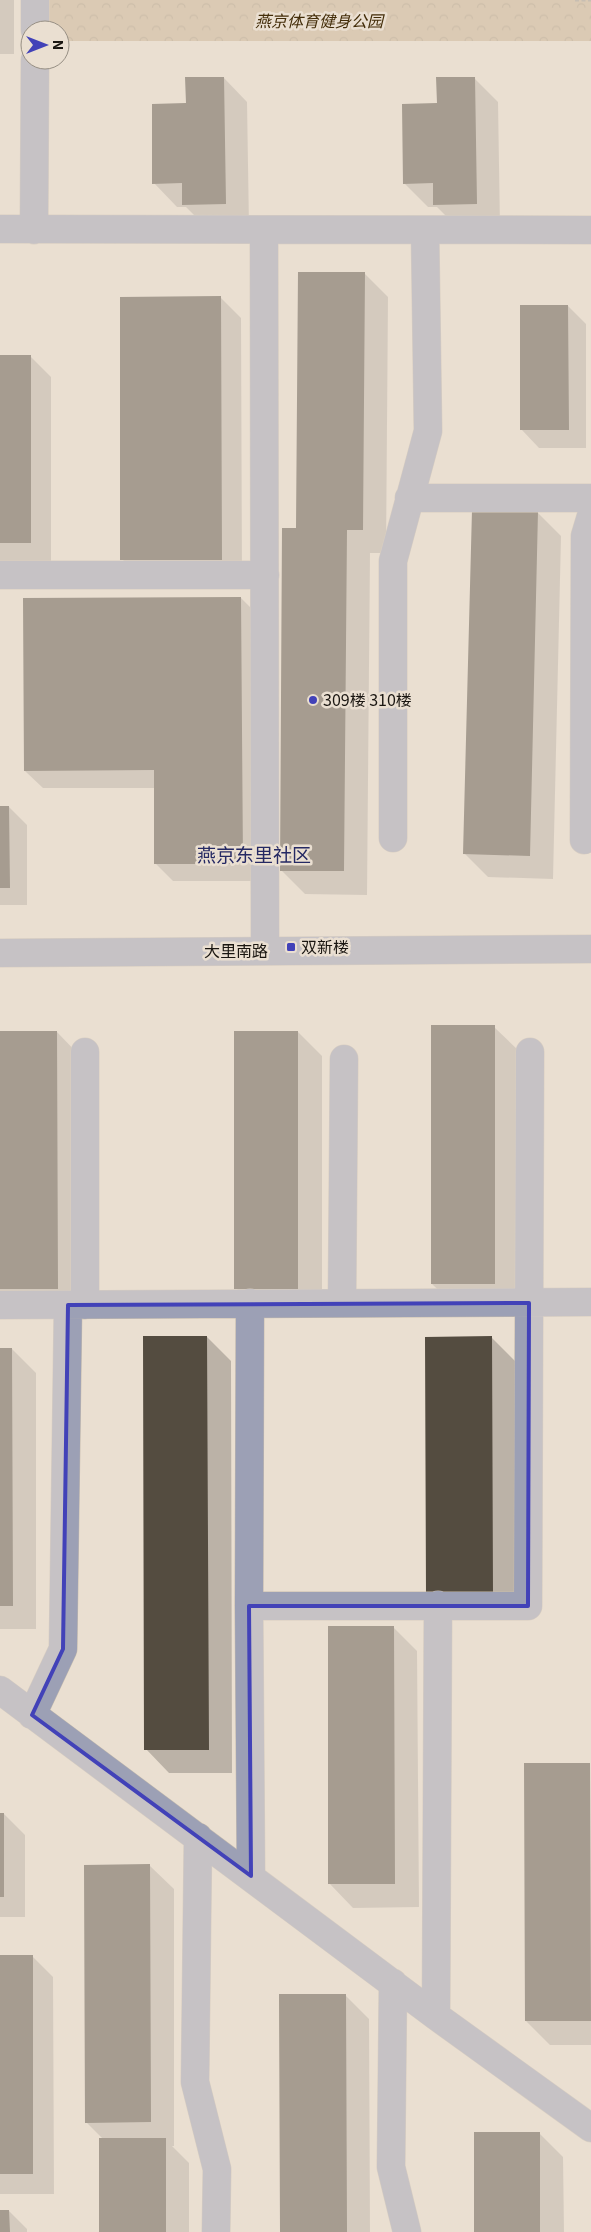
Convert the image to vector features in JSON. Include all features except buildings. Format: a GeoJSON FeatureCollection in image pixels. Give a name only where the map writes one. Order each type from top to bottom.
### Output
{"type":"FeatureCollection","features":[{"type":"Feature","properties":{"kind":"street"},"geometry":{"type":"LineString","coordinates":[[35,0],[35,20]]}},
{"type":"Feature","properties":{"kind":"street"},"geometry":{"type":"LineString","coordinates":[[34,230],[35,70]]}},
{"type":"Feature","properties":{"kind":"street"},"geometry":{"type":"LineString","coordinates":[[0,229],[591,230]]}},
{"type":"Feature","properties":{"kind":"street"},"geometry":{"type":"LineString","coordinates":[[264,230],[265,941]]}},
{"type":"Feature","properties":{"kind":"street"},"geometry":{"type":"LineString","coordinates":[[393,838],[393,561],[428,431],[425,230]]}},
{"type":"Feature","properties":{"kind":"street"},"geometry":{"type":"LineString","coordinates":[[409,498],[591,498]]}},
{"type":"Feature","properties":{"kind":"street"},"geometry":{"type":"LineString","coordinates":[[584,840],[585,536],[591,516]]}},
{"type":"Feature","properties":{"kind":"street"},"geometry":{"type":"LineString","coordinates":[[0,575],[264,575]]}},
{"type":"Feature","properties":{"kind":"street","name":"大里南路"},"geometry":{"type":"LineString","coordinates":[[0,953],[591,949]]}},
{"type":"Feature","properties":{"kind":"street"},"geometry":{"type":"LineString","coordinates":[[32,1715],[63,1649],[85,1052]]}},
{"type":"Feature","properties":{"kind":"street"},"geometry":{"type":"LineString","coordinates":[[249,1606],[528,1606],[530,1052]]}},
{"type":"Feature","properties":{"kind":"street"},"geometry":{"type":"LineString","coordinates":[[342,1303],[344,1059]]}},
{"type":"Feature","properties":{"kind":"street"},"geometry":{"type":"LineString","coordinates":[[0,1305],[591,1302]]}},
{"type":"Feature","properties":{"kind":"street"},"geometry":{"type":"LineString","coordinates":[[250,1304],[249,1606],[251,1876]]}},
{"type":"Feature","properties":{"kind":"street"},"geometry":{"type":"LineString","coordinates":[[436,2016],[438,1605]]}},
{"type":"Feature","properties":{"kind":"street"},"geometry":{"type":"LineString","coordinates":[[0,1690],[436,2016],[591,2128]]}},
{"type":"Feature","properties":{"kind":"street"},"geometry":{"type":"LineString","coordinates":[[198,1837],[195,2082],[217,2169],[216,2232]]}},
{"type":"Feature","properties":{"kind":"street"},"geometry":{"type":"LineString","coordinates":[[393,1983],[391,2166],[407,2232]]}},
{"type":"Feature","properties":{"kind":"path"},"geometry":{"type":"LineString","coordinates":[[575,0],[591,0]]}},
{"type":"Feature","properties":{"kind":"highlighted area"},"geometry":{"type":"Polygon","coordinates":[[[529,1303],[528,1606],[249,1606],[251,1876],[32,1715],[63,1649],[68,1305],[529,1303]]]}},
{"type":"Feature","properties":{"kind":"green space","name":"燕京体育健身公园"},"geometry":{"type":"Polygon","coordinates":[[[47,0],[591,0],[591,41],[70,41],[70,20],[47,20],[47,0]]]}},
{"type":"Feature","properties":{"kind":"place","name":"309楼 310楼"},"geometry":{"type":"Point","coordinates":[313,700]}},
{"type":"Feature","properties":{"kind":"place","name":"双新楼"},"geometry":{"type":"Point","coordinates":[291,947]}},
{"type":"Feature","properties":{"kind":"district","name":"燕京东里社区"},"geometry":{"type":"Point","coordinates":[254,855]}}]}
